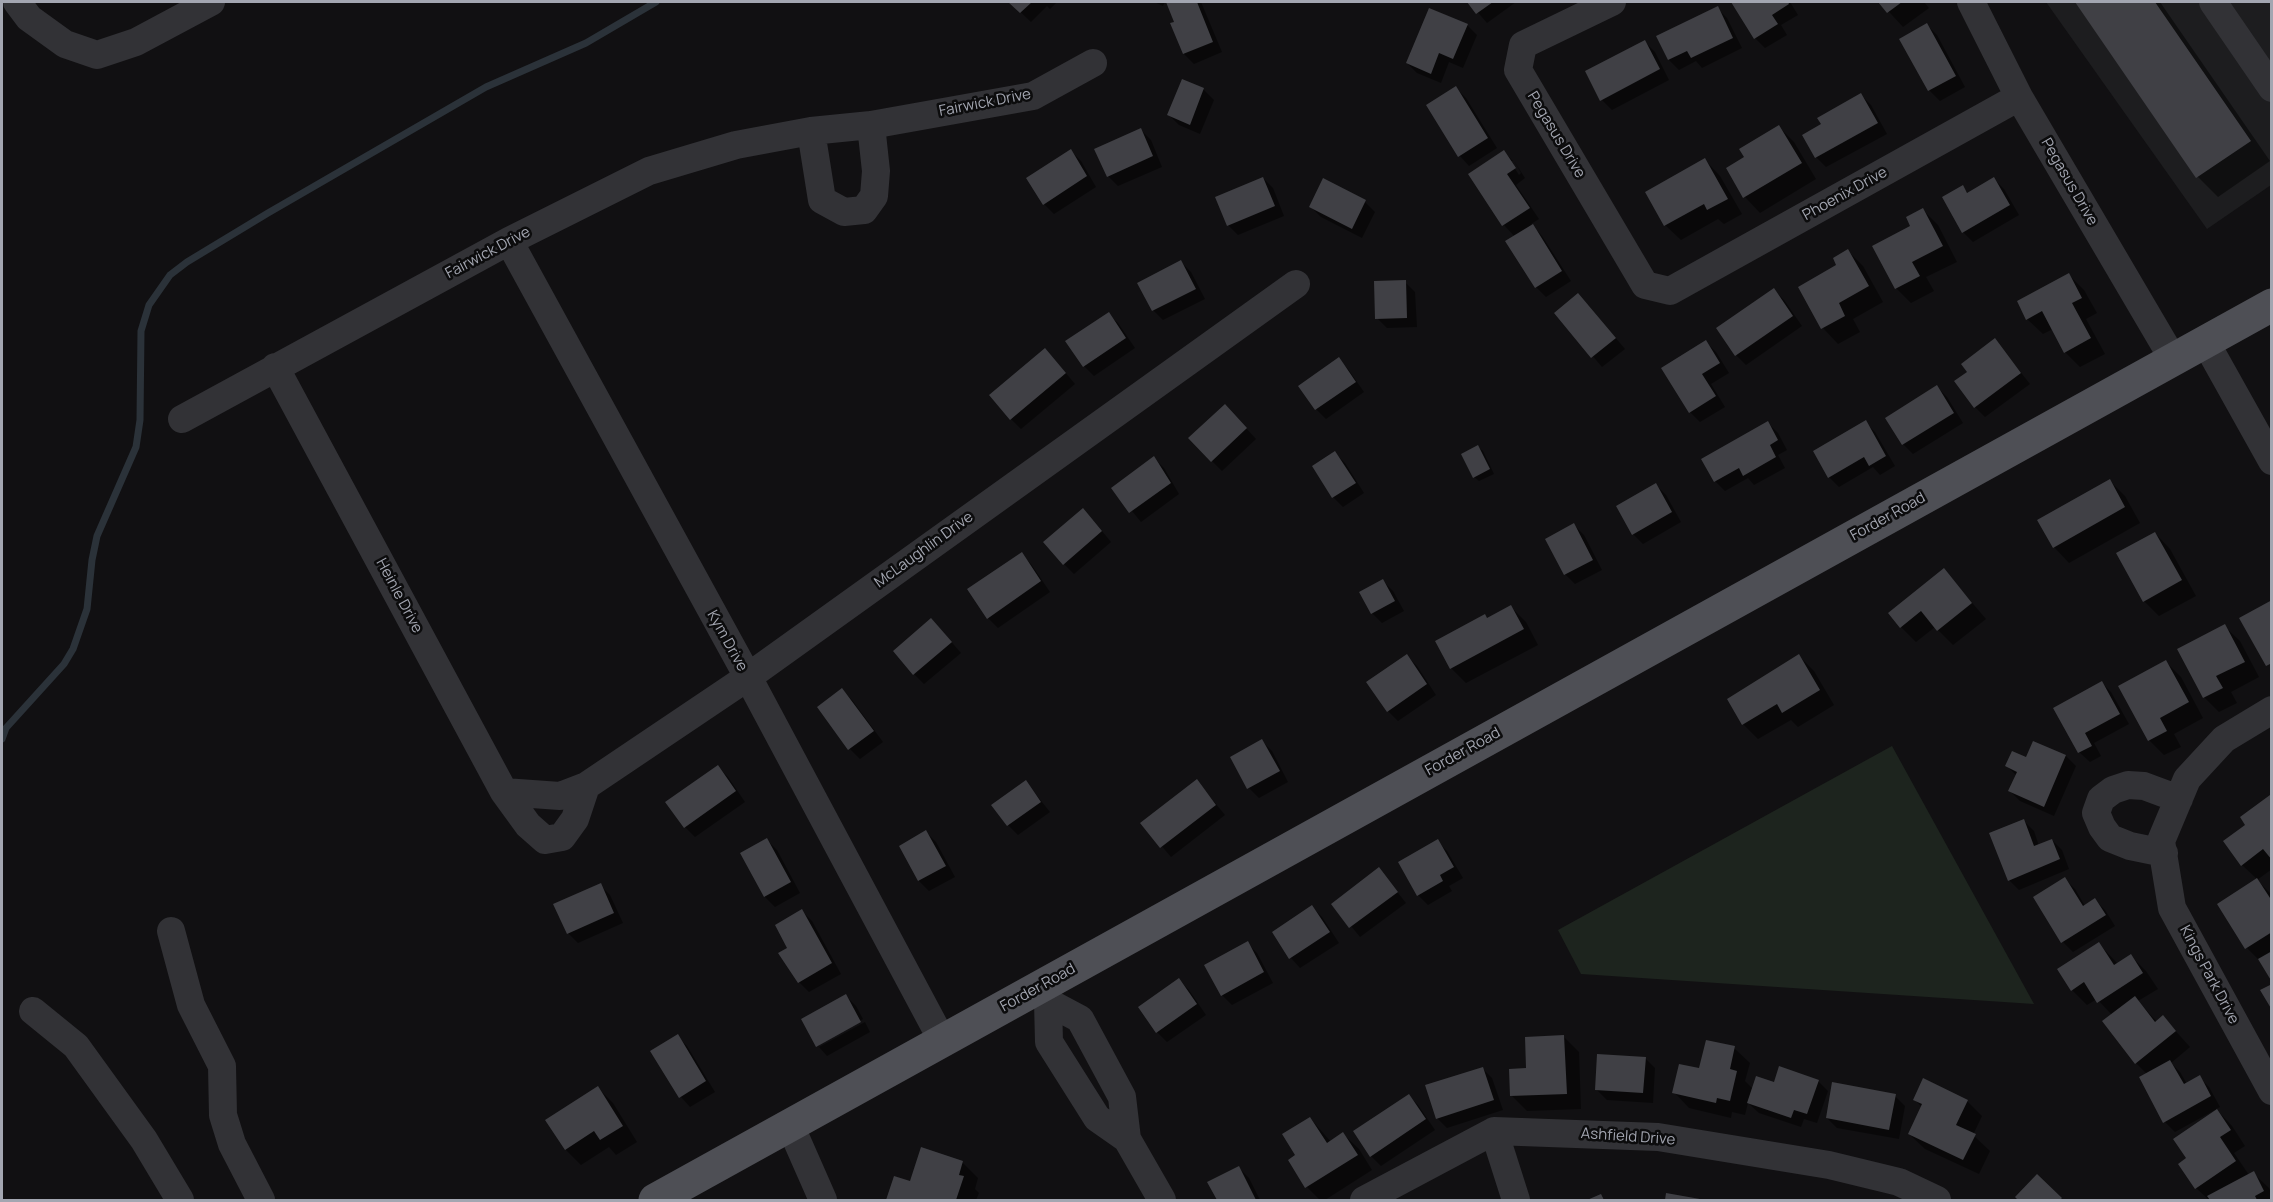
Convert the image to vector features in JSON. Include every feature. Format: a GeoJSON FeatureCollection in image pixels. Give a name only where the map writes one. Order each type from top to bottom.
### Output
{"type":"FeatureCollection","features":[{"type":"Feature","properties":{"kind":"main road","name":"Forder Road"},"geometry":{"type":"LineString","coordinates":[[655,1200],[943,1042],[1044,995],[2271,305]]}},
{"type":"Feature","properties":{"kind":"street"},"geometry":{"type":"LineString","coordinates":[[17,2],[29,18],[65,44],[97,55],[136,42],[211,2]]}},
{"type":"Feature","properties":{"kind":"street","name":"Pegasus Drive"},"geometry":{"type":"LineString","coordinates":[[1612,2],[1523,45],[1518,70],[1645,285],[1670,291]]}},
{"type":"Feature","properties":{"kind":"street","name":"Pegasus Drive"},"geometry":{"type":"LineString","coordinates":[[1971,2],[2019,97],[2173,360]]}},
{"type":"Feature","properties":{"kind":"street"},"geometry":{"type":"LineString","coordinates":[[2213,2],[2271,88]]}},
{"type":"Feature","properties":{"kind":"street","name":"Fairwick Drive"},"geometry":{"type":"LineString","coordinates":[[182,418],[509,241],[649,171],[736,145],[811,131],[871,125],[1033,96],[1093,63]]}},
{"type":"Feature","properties":{"kind":"street","name":"Phoenix Drive"},"geometry":{"type":"LineString","coordinates":[[1670,291],[2019,97]]}},
{"type":"Feature","properties":{"kind":"street"},"geometry":{"type":"LineString","coordinates":[[811,131],[822,200],[844,212],[864,210],[874,196],[876,171],[871,125]]}},
{"type":"Feature","properties":{"kind":"street","name":"Kym Drive"},"geometry":{"type":"LineString","coordinates":[[509,241],[748,677],[943,1042]]}},
{"type":"Feature","properties":{"kind":"street","name":"McLaughlin Drive"},"geometry":{"type":"LineString","coordinates":[[504,792],[560,796],[586,786],[748,677],[1296,284]]}},
{"type":"Feature","properties":{"kind":"street"},"geometry":{"type":"LineString","coordinates":[[2205,341],[2271,461]]}},
{"type":"Feature","properties":{"kind":"street","name":"Heinle Drive"},"geometry":{"type":"LineString","coordinates":[[275,367],[504,792],[528,825],[545,840],[562,837],[575,819],[586,786]]}},
{"type":"Feature","properties":{"kind":"street","name":"Kings Park Drive"},"geometry":{"type":"LineString","coordinates":[[2271,711],[2224,739],[2187,779],[2162,841],[2172,908],[2271,1091]]}},
{"type":"Feature","properties":{"kind":"street"},"geometry":{"type":"LineString","coordinates":[[2164,853],[2130,846],[2110,838],[2096,813],[2101,799],[2113,790],[2128,785],[2144,786],[2179,800]]}},
{"type":"Feature","properties":{"kind":"street"},"geometry":{"type":"LineString","coordinates":[[171,931],[190,1005],[222,1066],[223,1115],[232,1144],[261,1200]]}},
{"type":"Feature","properties":{"kind":"street"},"geometry":{"type":"LineString","coordinates":[[1044,995],[1080,1019],[1122,1097],[1127,1139],[1162,1200]]}},
{"type":"Feature","properties":{"kind":"street"},"geometry":{"type":"LineString","coordinates":[[1044,995],[1049,1042],[1097,1118],[1127,1139]]}},
{"type":"Feature","properties":{"kind":"street"},"geometry":{"type":"LineString","coordinates":[[33,1011],[76,1046],[144,1140],[180,1200]]}},
{"type":"Feature","properties":{"kind":"street"},"geometry":{"type":"LineString","coordinates":[[790,1125],[823,1200]]}},
{"type":"Feature","properties":{"kind":"street"},"geometry":{"type":"LineString","coordinates":[[1364,1200],[1494,1131],[1516,1200]]}},
{"type":"Feature","properties":{"kind":"street","name":"Ashfield Drive"},"geometry":{"type":"LineString","coordinates":[[1494,1131],[1658,1137],[1829,1165],[1899,1182],[1937,1200]]}},
{"type":"Feature","properties":{"kind":"shaded area"},"geometry":{"type":"Polygon","coordinates":[[[2046,2],[2271,2],[2271,185],[2207,229],[2046,2]]]}},
{"type":"Feature","properties":{"kind":"shaded area"},"geometry":{"type":"Polygon","coordinates":[[[1892,746],[2034,1004],[1581,974],[1558,930],[1892,746]]]}},
{"type":"Feature","properties":{"kind":"building"},"geometry":{"type":"Polygon","coordinates":[[[1008,2],[1032,2],[1020,13],[1008,2]]]}},
{"type":"Feature","properties":{"kind":"building"},"geometry":{"type":"Polygon","coordinates":[[[1166,2],[1197,2],[1213,42],[1183,54],[1170,23],[1174,22],[1166,2]]]}},
{"type":"Feature","properties":{"kind":"building"},"geometry":{"type":"Polygon","coordinates":[[[1467,2],[1493,2],[1476,14],[1467,2]]]}},
{"type":"Feature","properties":{"kind":"building"},"geometry":{"type":"Polygon","coordinates":[[[1731,2],[1788,2],[1789,4],[1772,15],[1778,24],[1754,39],[1731,2]]]}},
{"type":"Feature","properties":{"kind":"building"},"geometry":{"type":"Polygon","coordinates":[[[1878,2],[1902,2],[1887,13],[1878,2]]]}},
{"type":"Feature","properties":{"kind":"building"},"geometry":{"type":"Polygon","coordinates":[[[2075,2],[2155,2],[2251,141],[2196,178],[2075,2]]]}},
{"type":"Feature","properties":{"kind":"building"},"geometry":{"type":"Polygon","coordinates":[[[1718,6],[1733,38],[1691,58],[1687,51],[1668,60],[1656,36],[1718,6]]]}},
{"type":"Feature","properties":{"kind":"building"},"geometry":{"type":"Polygon","coordinates":[[[1429,8],[1468,24],[1453,59],[1439,53],[1431,74],[1406,63],[1429,8]]]}},
{"type":"Feature","properties":{"kind":"building"},"geometry":{"type":"Polygon","coordinates":[[[1927,23],[1956,76],[1928,91],[1899,39],[1927,23]]]}},
{"type":"Feature","properties":{"kind":"building"},"geometry":{"type":"Polygon","coordinates":[[[1645,40],[1660,69],[1600,101],[1585,71],[1645,40]]]}},
{"type":"Feature","properties":{"kind":"building"},"geometry":{"type":"Polygon","coordinates":[[[1182,79],[1204,88],[1190,125],[1167,115],[1182,79]]]}},
{"type":"Feature","properties":{"kind":"building"},"geometry":{"type":"Polygon","coordinates":[[[1456,86],[1488,138],[1458,157],[1426,105],[1456,86]]]}},
{"type":"Feature","properties":{"kind":"building"},"geometry":{"type":"Polygon","coordinates":[[[1861,93],[1878,123],[1815,158],[1802,135],[1821,124],[1817,118],[1861,93]]]}},
{"type":"Feature","properties":{"kind":"building"},"geometry":{"type":"Polygon","coordinates":[[[1779,125],[1802,163],[1743,198],[1726,168],[1744,157],[1739,149],[1779,125]]]}},
{"type":"Feature","properties":{"kind":"building"},"geometry":{"type":"Polygon","coordinates":[[[1141,128],[1153,156],[1107,177],[1094,149],[1141,128]]]}},
{"type":"Feature","properties":{"kind":"building"},"geometry":{"type":"Polygon","coordinates":[[[1071,149],[1087,176],[1043,205],[1026,178],[1071,149]]]}},
{"type":"Feature","properties":{"kind":"building"},"geometry":{"type":"Polygon","coordinates":[[[1504,150],[1516,168],[1507,174],[1530,208],[1502,226],[1468,174],[1504,150]]]}},
{"type":"Feature","properties":{"kind":"building"},"geometry":{"type":"Polygon","coordinates":[[[1705,158],[1728,199],[1707,210],[1704,204],[1664,226],[1645,192],[1705,158]]]}},
{"type":"Feature","properties":{"kind":"building"},"geometry":{"type":"Polygon","coordinates":[[[1263,177],[1275,206],[1227,226],[1215,197],[1263,177]]]}},
{"type":"Feature","properties":{"kind":"building"},"geometry":{"type":"Polygon","coordinates":[[[1994,177],[2010,205],[1962,233],[1942,197],[1963,185],[1967,193],[1994,177]]]}},
{"type":"Feature","properties":{"kind":"building"},"geometry":{"type":"Polygon","coordinates":[[[1323,178],[1366,200],[1352,229],[1309,207],[1323,178]]]}},
{"type":"Feature","properties":{"kind":"building"},"geometry":{"type":"Polygon","coordinates":[[[1923,208],[1943,246],[1912,262],[1920,276],[1895,289],[1872,246],[1910,226],[1906,217],[1923,208]]]}},
{"type":"Feature","properties":{"kind":"building"},"geometry":{"type":"Polygon","coordinates":[[[1533,224],[1562,271],[1535,288],[1505,241],[1533,224]]]}},
{"type":"Feature","properties":{"kind":"building"},"geometry":{"type":"Polygon","coordinates":[[[1848,249],[1869,286],[1839,303],[1845,316],[1821,329],[1798,287],[1836,265],[1833,258],[1848,249]]]}},
{"type":"Feature","properties":{"kind":"building"},"geometry":{"type":"Polygon","coordinates":[[[1181,260],[1196,289],[1152,311],[1137,283],[1181,260]]]}},
{"type":"Feature","properties":{"kind":"building"},"geometry":{"type":"Polygon","coordinates":[[[2069,273],[2082,298],[2072,303],[2091,338],[2064,353],[2042,311],[2026,320],[2017,301],[2069,273]]]}},
{"type":"Feature","properties":{"kind":"building"},"geometry":{"type":"Polygon","coordinates":[[[1406,280],[1407,318],[1375,319],[1374,281],[1406,280]]]}},
{"type":"Feature","properties":{"kind":"building"},"geometry":{"type":"Polygon","coordinates":[[[1774,288],[1793,316],[1735,356],[1716,328],[1774,288]]]}},
{"type":"Feature","properties":{"kind":"building"},"geometry":{"type":"Polygon","coordinates":[[[1578,293],[1616,338],[1591,358],[1554,313],[1578,293]]]}},
{"type":"Feature","properties":{"kind":"building"},"geometry":{"type":"Polygon","coordinates":[[[1109,312],[1126,338],[1083,367],[1065,341],[1109,312]]]}},
{"type":"Feature","properties":{"kind":"building"},"geometry":{"type":"Polygon","coordinates":[[[1995,338],[2021,373],[1974,408],[1954,381],[1967,372],[1961,364],[1995,338]]]}},
{"type":"Feature","properties":{"kind":"building"},"geometry":{"type":"Polygon","coordinates":[[[1706,340],[1720,363],[1702,374],[1716,396],[1689,413],[1661,368],[1706,340]]]}},
{"type":"Feature","properties":{"kind":"building"},"geometry":{"type":"Polygon","coordinates":[[[1045,348],[1066,373],[1010,420],[989,395],[1045,348]]]}},
{"type":"Feature","properties":{"kind":"building"},"geometry":{"type":"Polygon","coordinates":[[[1339,357],[1356,382],[1315,410],[1298,386],[1339,357]]]}},
{"type":"Feature","properties":{"kind":"building"},"geometry":{"type":"Polygon","coordinates":[[[1937,385],[1954,413],[1902,445],[1885,418],[1937,385]]]}},
{"type":"Feature","properties":{"kind":"building"},"geometry":{"type":"Polygon","coordinates":[[[1225,404],[1247,428],[1211,462],[1188,438],[1225,404]]]}},
{"type":"Feature","properties":{"kind":"building"},"geometry":{"type":"Polygon","coordinates":[[[1866,420],[1886,456],[1869,466],[1864,457],[1828,478],[1813,451],[1866,420]]]}},
{"type":"Feature","properties":{"kind":"building"},"geometry":{"type":"Polygon","coordinates":[[[1768,421],[1778,440],[1770,445],[1776,457],[1743,476],[1739,468],[1714,482],[1701,459],[1768,421]]]}},
{"type":"Feature","properties":{"kind":"building"},"geometry":{"type":"Polygon","coordinates":[[[1478,445],[1490,469],[1473,478],[1461,454],[1478,445]]]}},
{"type":"Feature","properties":{"kind":"building"},"geometry":{"type":"Polygon","coordinates":[[[1335,451],[1356,483],[1332,498],[1312,466],[1335,451]]]}},
{"type":"Feature","properties":{"kind":"building"},"geometry":{"type":"Polygon","coordinates":[[[1154,456],[1171,483],[1129,513],[1111,488],[1154,456]]]}},
{"type":"Feature","properties":{"kind":"building"},"geometry":{"type":"Polygon","coordinates":[[[2110,479],[2125,507],[2053,548],[2037,520],[2110,479]]]}},
{"type":"Feature","properties":{"kind":"building"},"geometry":{"type":"Polygon","coordinates":[[[1656,483],[1672,512],[1632,535],[1616,506],[1656,483]]]}},
{"type":"Feature","properties":{"kind":"building"},"geometry":{"type":"Polygon","coordinates":[[[1083,508],[1102,531],[1063,565],[1043,542],[1083,508]]]}},
{"type":"Feature","properties":{"kind":"building"},"geometry":{"type":"Polygon","coordinates":[[[1574,523],[1593,560],[1564,575],[1545,539],[1574,523]]]}},
{"type":"Feature","properties":{"kind":"building"},"geometry":{"type":"Polygon","coordinates":[[[2155,532],[2182,580],[2143,602],[2116,553],[2155,532]]]}},
{"type":"Feature","properties":{"kind":"building"},"geometry":{"type":"Polygon","coordinates":[[[1022,552],[1041,581],[987,619],[967,589],[1022,552]]]}},
{"type":"Feature","properties":{"kind":"building"},"geometry":{"type":"Polygon","coordinates":[[[1944,568],[1972,603],[1937,631],[1921,611],[1900,628],[1888,613],[1944,568]]]}},
{"type":"Feature","properties":{"kind":"building"},"geometry":{"type":"Polygon","coordinates":[[[1383,579],[1395,601],[1371,614],[1359,592],[1383,579]]]}},
{"type":"Feature","properties":{"kind":"building"},"geometry":{"type":"Polygon","coordinates":[[[2272,600],[2272,663],[2266,666],[2239,618],[2272,600]]]}},
{"type":"Feature","properties":{"kind":"building"},"geometry":{"type":"Polygon","coordinates":[[[1511,605],[1524,629],[1450,669],[1435,641],[1485,614],[1487,618],[1511,605]]]}},
{"type":"Feature","properties":{"kind":"building"},"geometry":{"type":"Polygon","coordinates":[[[931,618],[952,642],[913,675],[893,651],[931,618]]]}},
{"type":"Feature","properties":{"kind":"building"},"geometry":{"type":"Polygon","coordinates":[[[2225,624],[2245,662],[2216,676],[2223,688],[2203,698],[2177,649],[2225,624]]]}},
{"type":"Feature","properties":{"kind":"building"},"geometry":{"type":"Polygon","coordinates":[[[1407,654],[1427,684],[1387,712],[1366,682],[1407,654]]]}},
{"type":"Feature","properties":{"kind":"building"},"geometry":{"type":"Polygon","coordinates":[[[1799,654],[1820,690],[1782,713],[1777,704],[1742,725],[1727,699],[1799,654]]]}},
{"type":"Feature","properties":{"kind":"building"},"geometry":{"type":"Polygon","coordinates":[[[2166,660],[2189,702],[2160,718],[2167,731],[2148,741],[2118,686],[2166,660]]]}},
{"type":"Feature","properties":{"kind":"building"},"geometry":{"type":"Polygon","coordinates":[[[2102,681],[2120,714],[2085,733],[2092,746],[2078,753],[2053,708],[2102,681]]]}},
{"type":"Feature","properties":{"kind":"building"},"geometry":{"type":"Polygon","coordinates":[[[842,688],[874,731],[848,750],[817,707],[842,688]]]}},
{"type":"Feature","properties":{"kind":"building"},"geometry":{"type":"Polygon","coordinates":[[[1262,739],[1280,771],[1247,789],[1230,757],[1262,739]]]}},
{"type":"Feature","properties":{"kind":"building"},"geometry":{"type":"Polygon","coordinates":[[[2033,741],[2066,755],[2044,807],[2008,791],[2017,772],[2005,766],[2012,751],[2026,757],[2033,741]]]}},
{"type":"Feature","properties":{"kind":"building"},"geometry":{"type":"Polygon","coordinates":[[[718,765],[736,791],[684,828],[665,802],[718,765]]]}},
{"type":"Feature","properties":{"kind":"building"},"geometry":{"type":"Polygon","coordinates":[[[1197,779],[1216,805],[1160,848],[1140,823],[1197,779]]]}},
{"type":"Feature","properties":{"kind":"building"},"geometry":{"type":"Polygon","coordinates":[[[1026,780],[1041,802],[1007,826],[991,805],[1026,780]]]}},
{"type":"Feature","properties":{"kind":"building"},"geometry":{"type":"Polygon","coordinates":[[[2270,795],[2272,860],[2263,849],[2241,866],[2223,841],[2245,825],[2240,817],[2270,795]]]}},
{"type":"Feature","properties":{"kind":"building"},"geometry":{"type":"Polygon","coordinates":[[[2024,819],[2034,846],[2052,839],[2060,859],[2008,881],[1989,833],[2024,819]]]}},
{"type":"Feature","properties":{"kind":"building"},"geometry":{"type":"Polygon","coordinates":[[[926,830],[946,866],[918,881],[899,846],[926,830]]]}},
{"type":"Feature","properties":{"kind":"building"},"geometry":{"type":"Polygon","coordinates":[[[767,838],[791,882],[764,897],[740,853],[767,838]]]}},
{"type":"Feature","properties":{"kind":"building"},"geometry":{"type":"Polygon","coordinates":[[[1438,839],[1454,867],[1440,875],[1443,881],[1417,896],[1398,862],[1438,839]]]}},
{"type":"Feature","properties":{"kind":"building"},"geometry":{"type":"Polygon","coordinates":[[[1379,867],[1398,892],[1349,928],[1331,904],[1379,867]]]}},
{"type":"Feature","properties":{"kind":"building"},"geometry":{"type":"Polygon","coordinates":[[[2065,877],[2083,906],[2095,898],[2106,915],[2061,943],[2033,897],[2065,877]]]}},
{"type":"Feature","properties":{"kind":"building"},"geometry":{"type":"Polygon","coordinates":[[[2257,878],[2272,901],[2272,932],[2245,949],[2217,904],[2257,878]]]}},
{"type":"Feature","properties":{"kind":"building"},"geometry":{"type":"Polygon","coordinates":[[[601,883],[614,913],[567,934],[553,904],[601,883]]]}},
{"type":"Feature","properties":{"kind":"building"},"geometry":{"type":"Polygon","coordinates":[[[1312,905],[1330,932],[1289,959],[1272,932],[1312,905]]]}},
{"type":"Feature","properties":{"kind":"building"},"geometry":{"type":"Polygon","coordinates":[[[802,909],[832,963],[798,983],[778,953],[787,948],[775,925],[802,909]]]}},
{"type":"Feature","properties":{"kind":"building"},"geometry":{"type":"Polygon","coordinates":[[[1248,941],[1264,972],[1221,996],[1204,965],[1248,941]]]}},
{"type":"Feature","properties":{"kind":"building"},"geometry":{"type":"Polygon","coordinates":[[[2099,942],[2114,965],[2131,954],[2143,973],[2097,1003],[2084,982],[2071,991],[2057,969],[2099,942]]]}},
{"type":"Feature","properties":{"kind":"building"},"geometry":{"type":"Polygon","coordinates":[[[2272,951],[2272,982],[2258,959],[2272,951]]]}},
{"type":"Feature","properties":{"kind":"building"},"geometry":{"type":"Polygon","coordinates":[[[1179,978],[1197,1004],[1156,1033],[1138,1007],[1179,978]]]}},
{"type":"Feature","properties":{"kind":"building"},"geometry":{"type":"Polygon","coordinates":[[[2272,984],[2272,1010],[2260,990],[2272,984]]]}},
{"type":"Feature","properties":{"kind":"building"},"geometry":{"type":"Polygon","coordinates":[[[846,994],[861,1022],[816,1047],[801,1019],[846,994]]]}},
{"type":"Feature","properties":{"kind":"building"},"geometry":{"type":"Polygon","coordinates":[[[2135,996],[2155,1022],[2163,1015],[2176,1031],[2135,1064],[2102,1021],[2135,996]]]}},
{"type":"Feature","properties":{"kind":"building"},"geometry":{"type":"Polygon","coordinates":[[[678,1034],[706,1081],[679,1098],[650,1051],[678,1034]]]}},
{"type":"Feature","properties":{"kind":"building"},"geometry":{"type":"Polygon","coordinates":[[[1564,1035],[1567,1094],[1510,1096],[1509,1069],[1526,1068],[1525,1037],[1564,1035]]]}},
{"type":"Feature","properties":{"kind":"building"},"geometry":{"type":"Polygon","coordinates":[[[1706,1040],[1735,1046],[1730,1069],[1737,1071],[1730,1101],[1717,1098],[1716,1103],[1672,1093],[1679,1064],[1699,1068],[1706,1040]]]}},
{"type":"Feature","properties":{"kind":"building"},"geometry":{"type":"Polygon","coordinates":[[[1597,1054],[1646,1057],[1643,1093],[1595,1090],[1597,1054]]]}},
{"type":"Feature","properties":{"kind":"building"},"geometry":{"type":"Polygon","coordinates":[[[2170,1060],[2184,1084],[2200,1075],[2211,1096],[2163,1123],[2139,1077],[2170,1060]]]}},
{"type":"Feature","properties":{"kind":"building"},"geometry":{"type":"Polygon","coordinates":[[[1779,1066],[1819,1080],[1807,1114],[1794,1110],[1791,1118],[1747,1103],[1756,1076],[1774,1082],[1779,1066]]]}},
{"type":"Feature","properties":{"kind":"building"},"geometry":{"type":"Polygon","coordinates":[[[1483,1067],[1494,1100],[1436,1119],[1425,1085],[1483,1067]]]}},
{"type":"Feature","properties":{"kind":"building"},"geometry":{"type":"Polygon","coordinates":[[[1923,1078],[1968,1100],[1956,1125],[1976,1134],[1963,1160],[1908,1134],[1922,1104],[1913,1100],[1923,1078]]]}},
{"type":"Feature","properties":{"kind":"building"},"geometry":{"type":"Polygon","coordinates":[[[1832,1082],[1896,1094],[1889,1130],[1826,1118],[1832,1082]]]}},
{"type":"Feature","properties":{"kind":"building"},"geometry":{"type":"Polygon","coordinates":[[[598,1086],[623,1126],[600,1140],[594,1131],[565,1150],[545,1120],[598,1086]]]}},
{"type":"Feature","properties":{"kind":"building"},"geometry":{"type":"Polygon","coordinates":[[[1409,1094],[1426,1119],[1370,1157],[1353,1131],[1409,1094]]]}},
{"type":"Feature","properties":{"kind":"building"},"geometry":{"type":"Polygon","coordinates":[[[2217,1109],[2231,1130],[2220,1137],[2236,1161],[2195,1189],[2178,1164],[2186,1158],[2173,1139],[2217,1109]]]}},
{"type":"Feature","properties":{"kind":"building"},"geometry":{"type":"Polygon","coordinates":[[[1310,1117],[1327,1143],[1343,1132],[1358,1155],[1305,1188],[1288,1160],[1295,1155],[1282,1134],[1310,1117]]]}},
{"type":"Feature","properties":{"kind":"building"},"geometry":{"type":"Polygon","coordinates":[[[921,1147],[963,1161],[959,1175],[964,1176],[956,1200],[886,1200],[894,1176],[910,1181],[921,1147]]]}},
{"type":"Feature","properties":{"kind":"building"},"geometry":{"type":"Polygon","coordinates":[[[1239,1166],[1256,1200],[1217,1200],[1207,1182],[1239,1166]]]}},
{"type":"Feature","properties":{"kind":"building"},"geometry":{"type":"Polygon","coordinates":[[[2254,1171],[2264,1191],[2255,1196],[2257,1200],[2210,1200],[2207,1196],[2254,1171]]]}},
{"type":"Feature","properties":{"kind":"building"},"geometry":{"type":"Polygon","coordinates":[[[2037,1174],[2062,1198],[2060,1200],[2018,1200],[2015,1197],[2037,1174]]]}},
{"type":"Feature","properties":{"kind":"building"},"geometry":{"type":"Polygon","coordinates":[[[1666,1193],[1700,1199],[1665,1200],[1666,1193]]]}},
{"type":"Feature","properties":{"kind":"building"},"geometry":{"type":"Polygon","coordinates":[[[1601,1194],[1604,1200],[1587,1200],[1601,1194]]]}},
{"type":"Feature","properties":{"kind":"waterway"},"geometry":{"type":"LineString","coordinates":[[2,739],[6,728],[64,664],[73,649],[87,609],[97,536],[136,447],[140,420],[141,331],[149,305],[170,275],[187,262],[268,213],[486,87],[586,43],[656,2]]}}]}
